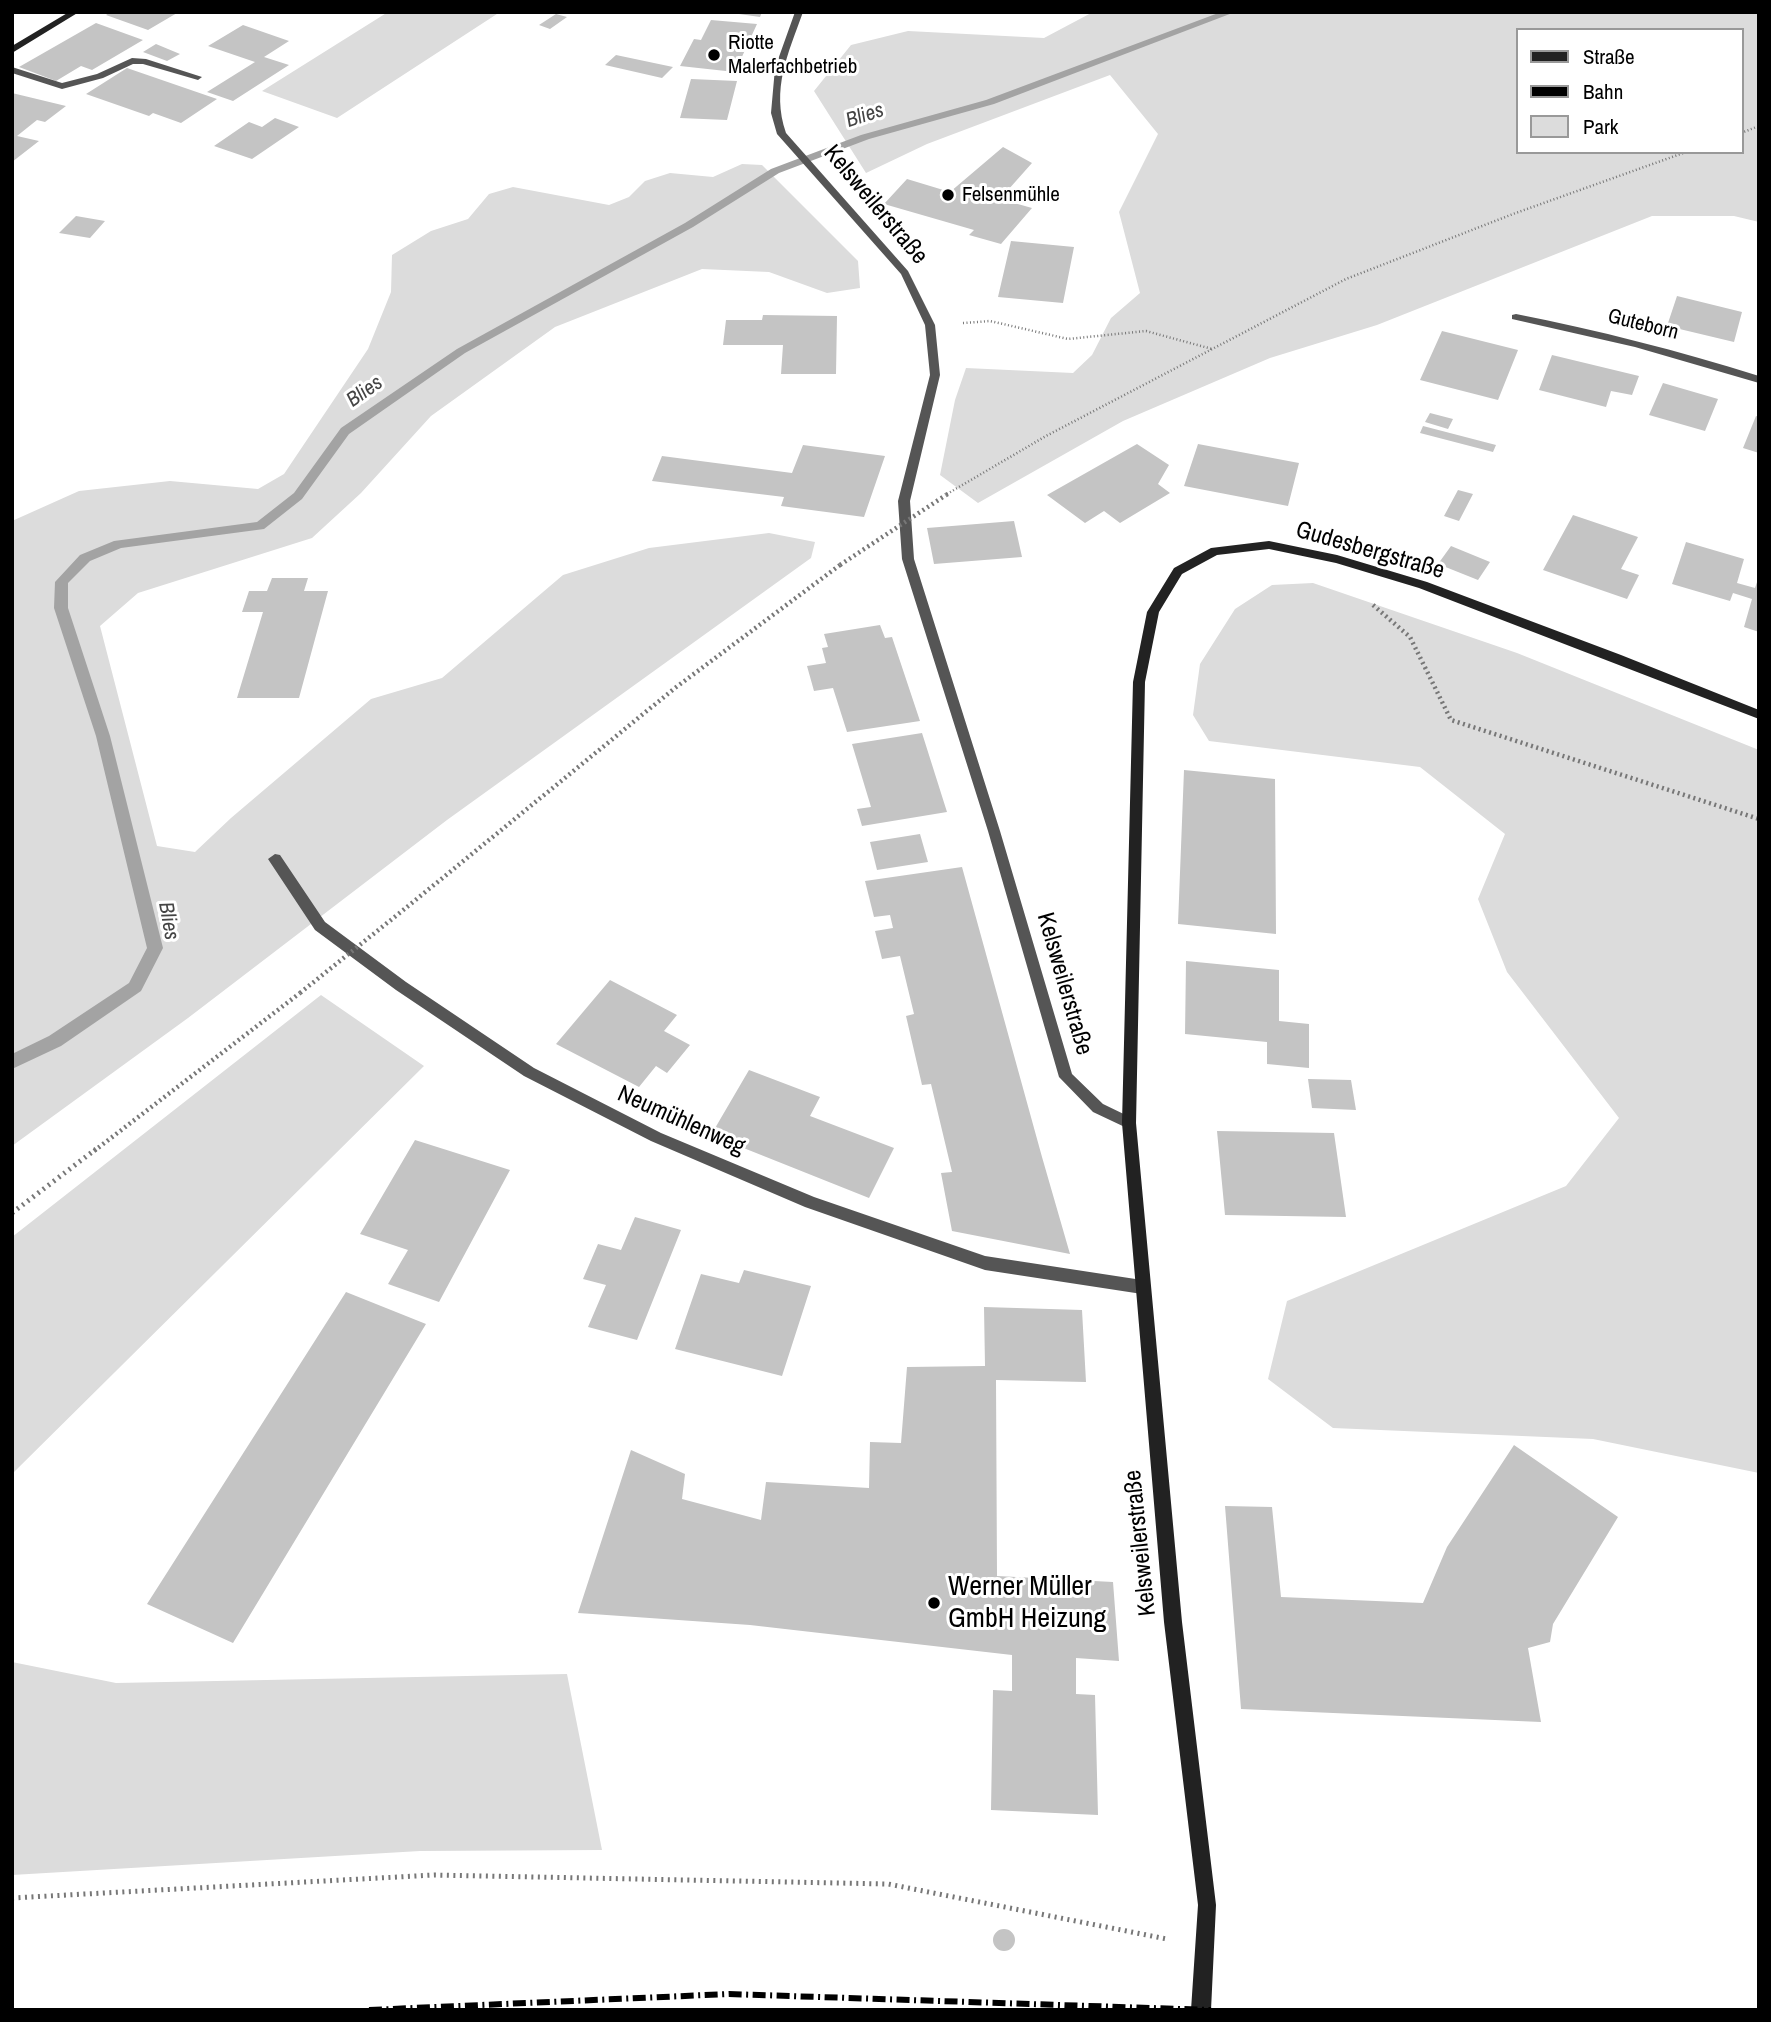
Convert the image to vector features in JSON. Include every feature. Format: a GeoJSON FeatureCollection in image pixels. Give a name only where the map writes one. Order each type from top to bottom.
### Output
{"type":"FeatureCollection","features":[{"type":"Feature","properties":{"kind":"main road"},"geometry":{"type":"LineString","coordinates":[[15,46],[75,12]]}},
{"type":"Feature","properties":{"kind":"main road","name":"Gudesbergstraße"},"geometry":{"type":"LineString","coordinates":[[1129,1123],[1139,682],[1153,612],[1178,571],[1215,551],[1269,545],[1337,559],[1423,585],[1759,715]]}},
{"type":"Feature","properties":{"kind":"main road","name":"Kelsweilerstraße"},"geometry":{"type":"LineString","coordinates":[[1129,1123],[1172,1609],[1208,1905],[1201,2010]]}},
{"type":"Feature","properties":{"kind":"street","name":"Kelsweilerstraße"},"geometry":{"type":"LineString","coordinates":[[799,12],[779,68],[775,113],[782,134],[905,273],[930,325],[935,375],[904,501],[908,559],[994,831],[1066,1077],[1098,1108],[1129,1123]]}},
{"type":"Feature","properties":{"kind":"street"},"geometry":{"type":"LineString","coordinates":[[12,70],[62,86],[100,76],[132,61],[143,61],[198,77]]}},
{"type":"Feature","properties":{"kind":"street","name":"Guteborn"},"geometry":{"type":"LineString","coordinates":[[1516,317],[1677,353],[1759,380]]}},
{"type":"Feature","properties":{"kind":"street","name":"Neumühlenweg"},"geometry":{"type":"LineString","coordinates":[[275,859],[320,926],[401,986],[529,1072],[656,1137],[810,1202],[985,1263],[1142,1287]]}},
{"type":"Feature","properties":{"kind":"path"},"geometry":{"type":"LineString","coordinates":[[12,1213],[300,993],[675,688],[840,565],[946,495],[1046,436],[1346,279],[1680,154]]}},
{"type":"Feature","properties":{"kind":"path"},"geometry":{"type":"LineString","coordinates":[[930,325],[990,321],[1068,339],[1146,331],[1212,349]]}},
{"type":"Feature","properties":{"kind":"path"},"geometry":{"type":"LineString","coordinates":[[1337,559],[1351,585],[1410,637],[1451,720],[1759,819]]}},
{"type":"Feature","properties":{"kind":"path"},"geometry":{"type":"LineString","coordinates":[[12,1898],[434,1875],[888,1884],[1205,1947]]}},
{"type":"Feature","properties":{"kind":"green space"},"geometry":{"type":"Polygon","coordinates":[[[388,12],[500,12],[337,118],[262,91],[388,12]]]}},
{"type":"Feature","properties":{"kind":"green space"},"geometry":{"type":"Polygon","coordinates":[[[1093,12],[1759,12],[1759,222],[1734,216],[1652,216],[1377,325],[1270,358],[1123,421],[978,503],[940,475],[955,400],[966,368],[1073,373],[1092,355],[1111,318],[1140,293],[1119,212],[1158,134],[1110,75],[927,144],[866,173],[814,91],[851,45],[908,31],[1044,38],[1093,12]]]}},
{"type":"Feature","properties":{"kind":"green space"},"geometry":{"type":"Polygon","coordinates":[[[742,164],[762,165],[858,261],[860,288],[827,293],[769,272],[702,269],[555,327],[431,416],[361,493],[312,538],[138,593],[100,626],[157,846],[195,852],[371,699],[442,678],[563,575],[649,548],[769,533],[815,542],[811,558],[447,820],[188,1018],[12,1146],[12,521],[79,491],[170,481],[258,489],[284,474],[368,349],[391,292],[392,255],[431,231],[468,219],[489,194],[513,187],[609,205],[629,197],[645,181],[670,173],[713,177],[742,164]]]}},
{"type":"Feature","properties":{"kind":"green space"},"geometry":{"type":"Polygon","coordinates":[[[1313,583],[1517,653],[1759,750],[1759,1473],[1593,1439],[1333,1428],[1268,1379],[1287,1301],[1566,1186],[1619,1118],[1507,972],[1478,899],[1505,834],[1420,767],[1209,741],[1193,715],[1200,664],[1235,609],[1272,585],[1313,583]]]}},
{"type":"Feature","properties":{"kind":"green space"},"geometry":{"type":"Polygon","coordinates":[[[321,995],[424,1066],[12,1474],[12,1237],[321,995]]]}},
{"type":"Feature","properties":{"kind":"green space"},"geometry":{"type":"Polygon","coordinates":[[[12,1662],[116,1683],[567,1674],[602,1850],[420,1851],[12,1875],[12,1662]]]}},
{"type":"Feature","properties":{"kind":"building"},"geometry":{"type":"Polygon","coordinates":[[[110,12],[177,13],[148,30],[106,15],[110,12]]]}},
{"type":"Feature","properties":{"kind":"building"},"geometry":{"type":"Polygon","coordinates":[[[725,12],[762,12],[760,17],[725,12]]]}},
{"type":"Feature","properties":{"kind":"building"},"geometry":{"type":"Polygon","coordinates":[[[556,14],[567,17],[550,29],[539,25],[556,14]]]}},
{"type":"Feature","properties":{"kind":"building","name":"Riotte Malerfachbetrieb"},"geometry":{"type":"Polygon","coordinates":[[[711,20],[757,24],[735,72],[680,66],[694,39],[701,40],[711,20]]]}},
{"type":"Feature","properties":{"kind":"building"},"geometry":{"type":"Polygon","coordinates":[[[96,23],[143,40],[92,70],[81,66],[56,81],[19,67],[96,23]]]}},
{"type":"Feature","properties":{"kind":"building"},"geometry":{"type":"Polygon","coordinates":[[[243,25],[289,41],[264,57],[289,65],[233,101],[207,92],[255,62],[208,46],[243,25]]]}},
{"type":"Feature","properties":{"kind":"building"},"geometry":{"type":"Polygon","coordinates":[[[156,44],[180,54],[167,61],[143,52],[156,44]]]}},
{"type":"Feature","properties":{"kind":"building"},"geometry":{"type":"Polygon","coordinates":[[[616,55],[673,67],[662,78],[605,65],[616,55]]]}},
{"type":"Feature","properties":{"kind":"building"},"geometry":{"type":"Polygon","coordinates":[[[127,68],[217,99],[181,123],[153,113],[149,116],[86,94],[127,68]]]}},
{"type":"Feature","properties":{"kind":"building"},"geometry":{"type":"Polygon","coordinates":[[[691,79],[737,81],[727,120],[680,118],[691,79]]]}},
{"type":"Feature","properties":{"kind":"building"},"geometry":{"type":"Polygon","coordinates":[[[12,93],[66,106],[45,122],[37,120],[17,136],[39,141],[12,162],[12,93]]]}},
{"type":"Feature","properties":{"kind":"building"},"geometry":{"type":"Polygon","coordinates":[[[275,118],[299,127],[252,159],[214,146],[249,122],[262,127],[275,118]]]}},
{"type":"Feature","properties":{"kind":"building","name":"Felsenmühle"},"geometry":{"type":"Polygon","coordinates":[[[1003,147],[1032,163],[1000,199],[1032,208],[1001,244],[969,235],[974,230],[884,204],[907,179],[950,192],[1003,147]]]}},
{"type":"Feature","properties":{"kind":"building"},"geometry":{"type":"Polygon","coordinates":[[[76,216],[105,221],[90,238],[59,233],[76,216]]]}},
{"type":"Feature","properties":{"kind":"building"},"geometry":{"type":"Polygon","coordinates":[[[1011,241],[1074,247],[1063,303],[998,297],[1011,241]]]}},
{"type":"Feature","properties":{"kind":"building"},"geometry":{"type":"Polygon","coordinates":[[[1677,296],[1742,312],[1734,342],[1667,326],[1677,296]]]}},
{"type":"Feature","properties":{"kind":"building"},"geometry":{"type":"Polygon","coordinates":[[[763,315],[837,316],[836,374],[781,374],[783,345],[723,345],[726,320],[762,320],[763,315]]]}},
{"type":"Feature","properties":{"kind":"building"},"geometry":{"type":"Polygon","coordinates":[[[1442,331],[1518,350],[1498,400],[1420,380],[1442,331]]]}},
{"type":"Feature","properties":{"kind":"building"},"geometry":{"type":"Polygon","coordinates":[[[1552,355],[1639,376],[1632,395],[1611,391],[1606,407],[1539,390],[1552,355]]]}},
{"type":"Feature","properties":{"kind":"building"},"geometry":{"type":"Polygon","coordinates":[[[1663,383],[1718,399],[1705,431],[1649,415],[1663,383]]]}},
{"type":"Feature","properties":{"kind":"building"},"geometry":{"type":"Polygon","coordinates":[[[1430,413],[1453,419],[1448,429],[1425,422],[1430,413]]]}},
{"type":"Feature","properties":{"kind":"building"},"geometry":{"type":"Polygon","coordinates":[[[1756,416],[1759,417],[1759,453],[1743,448],[1756,416]]]}},
{"type":"Feature","properties":{"kind":"building"},"geometry":{"type":"Polygon","coordinates":[[[1423,426],[1496,445],[1493,452],[1420,433],[1423,426]]]}},
{"type":"Feature","properties":{"kind":"building"},"geometry":{"type":"Polygon","coordinates":[[[1137,444],[1169,465],[1158,484],[1170,493],[1120,523],[1104,511],[1085,523],[1047,495],[1137,444]]]}},
{"type":"Feature","properties":{"kind":"building"},"geometry":{"type":"Polygon","coordinates":[[[1198,444],[1299,463],[1288,506],[1184,486],[1198,444]]]}},
{"type":"Feature","properties":{"kind":"building"},"geometry":{"type":"Polygon","coordinates":[[[803,445],[885,456],[864,517],[781,506],[784,497],[652,481],[662,456],[792,473],[803,445]]]}},
{"type":"Feature","properties":{"kind":"building"},"geometry":{"type":"Polygon","coordinates":[[[1458,490],[1473,494],[1459,521],[1444,516],[1458,490]]]}},
{"type":"Feature","properties":{"kind":"building"},"geometry":{"type":"Polygon","coordinates":[[[1573,515],[1638,537],[1621,569],[1639,575],[1627,599],[1543,570],[1573,515]]]}},
{"type":"Feature","properties":{"kind":"building"},"geometry":{"type":"Polygon","coordinates":[[[1014,521],[1022,557],[934,564],[927,528],[1014,521]]]}},
{"type":"Feature","properties":{"kind":"building"},"geometry":{"type":"Polygon","coordinates":[[[1686,542],[1744,559],[1737,583],[1755,588],[1759,576],[1759,632],[1744,627],[1752,599],[1733,593],[1730,601],[1672,584],[1686,542]]]}},
{"type":"Feature","properties":{"kind":"building"},"geometry":{"type":"Polygon","coordinates":[[[1451,546],[1490,562],[1478,580],[1438,564],[1451,546]]]}},
{"type":"Feature","properties":{"kind":"building"},"geometry":{"type":"Polygon","coordinates":[[[272,578],[308,578],[304,591],[328,591],[299,698],[237,698],[263,612],[242,612],[249,591],[267,591],[272,578]]]}},
{"type":"Feature","properties":{"kind":"building"},"geometry":{"type":"Polygon","coordinates":[[[880,625],[885,638],[892,637],[920,721],[847,732],[833,688],[814,691],[807,666],[826,663],[822,648],[828,647],[824,634],[880,625]]]}},
{"type":"Feature","properties":{"kind":"building"},"geometry":{"type":"Polygon","coordinates":[[[922,733],[947,812],[862,826],[857,809],[871,807],[852,744],[922,733]]]}},
{"type":"Feature","properties":{"kind":"building"},"geometry":{"type":"Polygon","coordinates":[[[1184,770],[1275,779],[1276,934],[1178,924],[1184,770]]]}},
{"type":"Feature","properties":{"kind":"building"},"geometry":{"type":"Polygon","coordinates":[[[920,834],[928,862],[877,870],[870,842],[920,834]]]}},
{"type":"Feature","properties":{"kind":"building"},"geometry":{"type":"Polygon","coordinates":[[[962,867],[1070,1254],[952,1231],[941,1173],[952,1172],[931,1084],[922,1085],[906,1016],[914,1014],[900,956],[882,959],[875,931],[893,928],[890,915],[874,917],[865,881],[962,867]]]}},
{"type":"Feature","properties":{"kind":"building"},"geometry":{"type":"Polygon","coordinates":[[[1186,961],[1279,970],[1279,1021],[1309,1024],[1309,1068],[1267,1064],[1267,1042],[1185,1034],[1186,961]]]}},
{"type":"Feature","properties":{"kind":"building"},"geometry":{"type":"Polygon","coordinates":[[[610,980],[677,1015],[664,1031],[690,1045],[667,1073],[656,1066],[639,1087],[556,1044],[610,980]]]}},
{"type":"Feature","properties":{"kind":"building"},"geometry":{"type":"Polygon","coordinates":[[[749,1070],[820,1097],[810,1116],[894,1148],[869,1198],[711,1135],[749,1070]]]}},
{"type":"Feature","properties":{"kind":"building"},"geometry":{"type":"Polygon","coordinates":[[[1308,1079],[1351,1080],[1356,1110],[1312,1108],[1308,1079]]]}},
{"type":"Feature","properties":{"kind":"building"},"geometry":{"type":"Polygon","coordinates":[[[1217,1131],[1334,1133],[1346,1217],[1225,1215],[1217,1131]]]}},
{"type":"Feature","properties":{"kind":"building"},"geometry":{"type":"Polygon","coordinates":[[[415,1140],[510,1170],[439,1302],[388,1284],[408,1250],[360,1234],[415,1140]]]}},
{"type":"Feature","properties":{"kind":"building"},"geometry":{"type":"Polygon","coordinates":[[[635,1217],[681,1230],[637,1340],[588,1327],[606,1285],[583,1279],[598,1244],[621,1250],[635,1217]]]}},
{"type":"Feature","properties":{"kind":"building"},"geometry":{"type":"Polygon","coordinates":[[[744,1270],[811,1286],[782,1376],[675,1349],[701,1274],[739,1283],[744,1270]]]}},
{"type":"Feature","properties":{"kind":"building"},"geometry":{"type":"Polygon","coordinates":[[[346,1292],[426,1324],[233,1643],[147,1604],[346,1292]]]}},
{"type":"Feature","properties":{"kind":"building"},"geometry":{"type":"Polygon","coordinates":[[[984,1307],[1082,1310],[1086,1382],[996,1380],[997,1576],[1113,1582],[1119,1661],[1076,1658],[1076,1694],[1095,1695],[1098,1815],[991,1810],[993,1690],[1012,1691],[1012,1655],[750,1625],[578,1613],[631,1450],[685,1474],[682,1499],[761,1520],[766,1482],[869,1488],[870,1442],[901,1443],[907,1367],[985,1366],[984,1307]]]}},
{"type":"Feature","properties":{"kind":"building"},"geometry":{"type":"Polygon","coordinates":[[[1514,1445],[1618,1517],[1553,1624],[1550,1642],[1528,1648],[1541,1722],[1241,1709],[1225,1506],[1272,1507],[1281,1597],[1423,1603],[1447,1547],[1514,1445]]]}},
{"type":"Feature","properties":{"kind":"building"},"geometry":{"type":"Polygon","coordinates":[[[1004,1929],[1012,1932],[1015,1940],[1012,1948],[1004,1951],[996,1948],[993,1940],[996,1932],[1004,1929]]]}},
{"type":"Feature","properties":{"kind":"waterway","name":"Blies"},"geometry":{"type":"LineString","coordinates":[[12,1062],[55,1041],[135,987],[155,948],[103,736],[61,608],[62,582],[85,558],[119,544],[260,526],[298,496],[345,431],[461,351],[689,225],[775,171],[865,137],[990,102],[1230,12]]}},
{"type":"Feature","properties":{"kind":"railway"},"geometry":{"type":"LineString","coordinates":[[369,2010],[729,1994],[1211,2010]]}},
{"type":"Feature","properties":{"kind":"place","name":"Riotte Malerfachbetrieb"},"geometry":{"type":"Point","coordinates":[714,55]}},
{"type":"Feature","properties":{"kind":"place","name":"Felsenmühle"},"geometry":{"type":"Point","coordinates":[948,195]}},
{"type":"Feature","properties":{"kind":"place","name":"Werner Müller GmbH Heizung"},"geometry":{"type":"Point","coordinates":[934,1603]}}]}
